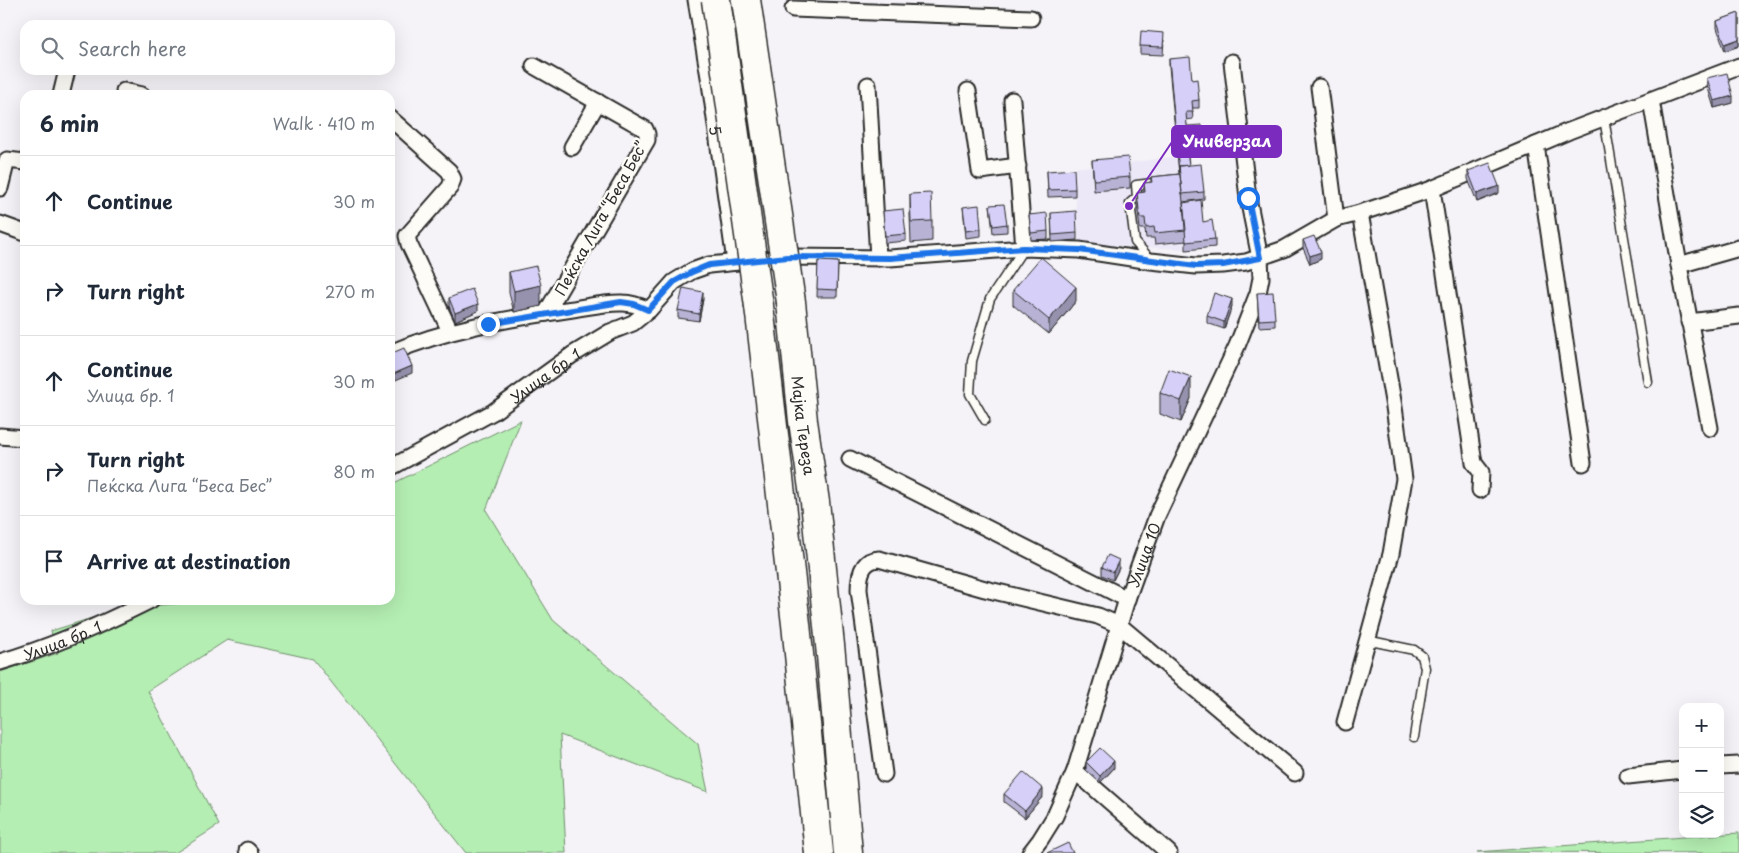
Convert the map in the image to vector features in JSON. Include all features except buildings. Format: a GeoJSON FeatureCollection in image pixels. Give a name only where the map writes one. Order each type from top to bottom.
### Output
{"type":"FeatureCollection","features":[{"type":"Feature","properties":{"kind":"highway"},"geometry":{"type":"LineString","coordinates":[[716,0],[759,306],[799,652],[819,853]]}},
{"type":"Feature","properties":{"kind":"highway","name":"Мајка Тереза"},"geometry":{"type":"LineString","coordinates":[[746,0],[791,302],[803,422],[815,502],[831,655],[848,853]]}},
{"type":"Feature","properties":{"kind":"street","name":"5"},"geometry":{"type":"LineString","coordinates":[[696,0],[710,83],[735,262]]}},
{"type":"Feature","properties":{"kind":"street"},"geometry":{"type":"LineString","coordinates":[[793,9],[910,7],[1031,18]]}},
{"type":"Feature","properties":{"kind":"street","name":"Улица 10"},"geometry":{"type":"LineString","coordinates":[[1030,853],[1055,816],[1074,770],[1119,625],[1156,516],[1237,346],[1258,294],[1262,278],[1260,258],[1248,198],[1232,62]]}},
{"type":"Feature","properties":{"kind":"street","name":"Пеќска Лига “Беса Бес”"},"geometry":{"type":"LineString","coordinates":[[534,66],[644,129],[648,134],[647,140],[546,313]]}},
{"type":"Feature","properties":{"kind":"street","name":"Улица бр. 1"},"geometry":{"type":"LineString","coordinates":[[395,465],[493,412],[572,355],[610,332],[633,323],[674,282],[709,265],[788,257],[878,258],[1024,248],[1079,250],[1196,266],[1246,262],[1284,249],[1336,220],[1432,189],[1536,145],[1739,66]]}},
{"type":"Feature","properties":{"kind":"street"},"geometry":{"type":"LineString","coordinates":[[62,90],[66,75]]}},
{"type":"Feature","properties":{"kind":"street"},"geometry":{"type":"LineString","coordinates":[[868,85],[878,258]]}},
{"type":"Feature","properties":{"kind":"street"},"geometry":{"type":"LineString","coordinates":[[1319,87],[1336,220]]}},
{"type":"Feature","properties":{"kind":"street"},"geometry":{"type":"LineString","coordinates":[[968,91],[980,171],[1018,166]]}},
{"type":"Feature","properties":{"kind":"street"},"geometry":{"type":"LineString","coordinates":[[1012,100],[1024,248]]}},
{"type":"Feature","properties":{"kind":"street"},"geometry":{"type":"LineString","coordinates":[[1651,100],[1689,322],[1710,428]]}},
{"type":"Feature","properties":{"kind":"street"},"geometry":{"type":"LineString","coordinates":[[572,147],[598,102]]}},
{"type":"Feature","properties":{"kind":"street"},"geometry":{"type":"LineString","coordinates":[[395,122],[450,171],[453,179],[450,187],[407,236],[450,331]]}},
{"type":"Feature","properties":{"kind":"street"},"geometry":{"type":"LineString","coordinates":[[1536,145],[1583,463]]}},
{"type":"Feature","properties":{"kind":"street"},"geometry":{"type":"LineString","coordinates":[[0,188],[7,160],[20,161]]}},
{"type":"Feature","properties":{"kind":"street"},"geometry":{"type":"LineString","coordinates":[[1432,189],[1474,463],[1481,472],[1480,490]]}},
{"type":"Feature","properties":{"kind":"street"},"geometry":{"type":"LineString","coordinates":[[1345,722],[1391,554],[1404,479],[1394,407],[1360,213]]}},
{"type":"Feature","properties":{"kind":"street"},"geometry":{"type":"LineString","coordinates":[[0,224],[20,230]]}},
{"type":"Feature","properties":{"kind":"street"},"geometry":{"type":"LineString","coordinates":[[1679,265],[1739,248]]}},
{"type":"Feature","properties":{"kind":"street","name":"Пеќска Лига “Беса Бес”"},"geometry":{"type":"LineString","coordinates":[[395,351],[450,331],[546,313],[621,302],[634,304],[648,310]]}},
{"type":"Feature","properties":{"kind":"street"},"geometry":{"type":"LineString","coordinates":[[1689,322],[1739,316]]}},
{"type":"Feature","properties":{"kind":"street"},"geometry":{"type":"LineString","coordinates":[[0,436],[20,438]]}},
{"type":"Feature","properties":{"kind":"street"},"geometry":{"type":"LineString","coordinates":[[850,459],[1128,598]]}},
{"type":"Feature","properties":{"kind":"street"},"geometry":{"type":"LineString","coordinates":[[884,774],[859,590],[862,571],[868,561],[879,558],[985,589],[1098,616],[1119,625],[1295,773]]}},
{"type":"Feature","properties":{"kind":"street","name":"Улица бр. 1"},"geometry":{"type":"LineString","coordinates":[[0,662],[57,642],[141,605]]}},
{"type":"Feature","properties":{"kind":"street"},"geometry":{"type":"LineString","coordinates":[[1724,766],[1739,765]]}},
{"type":"Feature","properties":{"kind":"street"},"geometry":{"type":"LineString","coordinates":[[1074,770],[1169,853]]}},
{"type":"Feature","properties":{"kind":"street"},"geometry":{"type":"LineString","coordinates":[[1628,776],[1679,770]]}},
{"type":"Feature","properties":{"kind":"lane"},"geometry":{"type":"LineString","coordinates":[[1604,118],[1648,382]]}},
{"type":"Feature","properties":{"kind":"lane"},"geometry":{"type":"LineString","coordinates":[[1151,261],[1135,242],[1130,203],[1137,197],[1136,185],[1161,182]]}},
{"type":"Feature","properties":{"kind":"lane"},"geometry":{"type":"LineString","coordinates":[[986,420],[970,394],[972,361],[990,299],[1024,248]]}},
{"type":"Feature","properties":{"kind":"lane"},"geometry":{"type":"LineString","coordinates":[[1366,640],[1414,650],[1422,656],[1425,668],[1414,737]]}},
{"type":"Feature","properties":{"kind":"shaded area"},"geometry":{"type":"Polygon","coordinates":[[[1177,156],[1186,241],[1184,249],[1079,244],[1073,168],[1177,156]]]}},
{"type":"Feature","properties":{"kind":"green space"},"geometry":{"type":"Polygon","coordinates":[[[521,420],[486,510],[553,620],[698,744],[708,792],[560,735],[566,853],[466,853],[313,659],[227,640],[148,691],[219,825],[175,853],[0,853],[0,672],[58,653],[51,631],[120,609],[163,605],[395,605],[395,483],[521,420]]]}},
{"type":"Feature","properties":{"kind":"green space"},"geometry":{"type":"Polygon","coordinates":[[[1739,833],[1739,853],[1477,852],[1679,837],[1724,838],[1724,834],[1739,833]]]}},
{"type":"Feature","properties":{"kind":"place","name":"Универзал"},"geometry":{"type":"Point","coordinates":[1129,206]}},
{"type":"Feature","properties":{"kind":"route"},"geometry":{"type":"LineString","coordinates":[[488,324],[621,302],[634,304],[648,310],[674,282],[709,265],[788,257],[890,258],[1024,248],[1079,250],[1196,266],[1246,262],[1260,258],[1248,198]]}}]}
